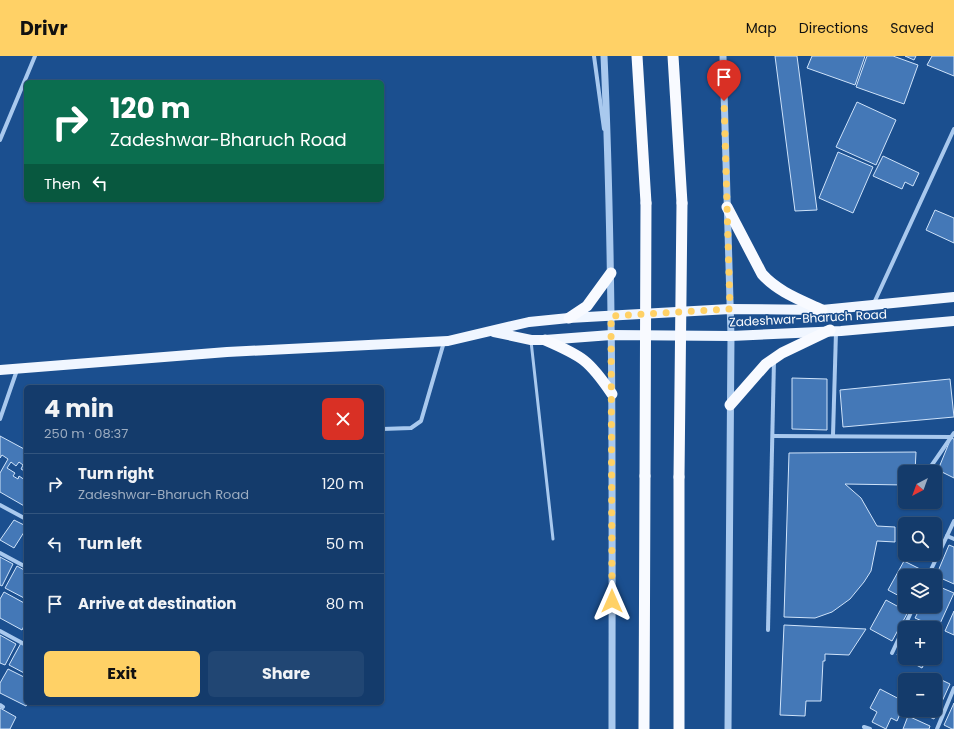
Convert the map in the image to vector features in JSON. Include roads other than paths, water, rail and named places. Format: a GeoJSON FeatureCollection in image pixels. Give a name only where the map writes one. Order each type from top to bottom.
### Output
{"type":"FeatureCollection","features":[{"type":"Feature","properties":{"kind":"highway"},"geometry":{"type":"LineString","coordinates":[[637,56],[646,203],[644,729]]}},
{"type":"Feature","properties":{"kind":"highway"},"geometry":{"type":"LineString","coordinates":[[673,56],[682,203],[679,477],[680,729]]}},
{"type":"Feature","properties":{"kind":"highway"},"geometry":{"type":"LineString","coordinates":[[727,207],[762,274],[769,282],[822,310]]}},
{"type":"Feature","properties":{"kind":"highway"},"geometry":{"type":"LineString","coordinates":[[569,318],[587,306],[611,273]]}},
{"type":"Feature","properties":{"kind":"highway"},"geometry":{"type":"LineString","coordinates":[[730,405],[754,376],[774,358],[833,330]]}},
{"type":"Feature","properties":{"kind":"highway"},"geometry":{"type":"LineString","coordinates":[[545,340],[574,353],[590,364],[612,394]]}},
{"type":"Feature","properties":{"kind":"main road","name":"Zadeshwar-Bharuch Road"},"geometry":{"type":"LineString","coordinates":[[0,370],[227,352],[446,341],[529,322],[569,318],[730,309],[822,310],[954,298]]}},
{"type":"Feature","properties":{"kind":"main road","name":"Zadeshwar-Bharuch Road"},"geometry":{"type":"LineString","coordinates":[[490,331],[531,340],[611,335],[731,336],[954,321]]}},
{"type":"Feature","properties":{"kind":"street"},"geometry":{"type":"LineString","coordinates":[[25,80],[35,56]]}},
{"type":"Feature","properties":{"kind":"street"},"geometry":{"type":"LineString","coordinates":[[594,56],[607,157]]}},
{"type":"Feature","properties":{"kind":"street"},"geometry":{"type":"LineString","coordinates":[[604,56],[611,273],[612,729]]}},
{"type":"Feature","properties":{"kind":"street"},"geometry":{"type":"LineString","coordinates":[[723,56],[731,336],[728,729]]}},
{"type":"Feature","properties":{"kind":"street"},"geometry":{"type":"LineString","coordinates":[[0,140],[24,82]]}},
{"type":"Feature","properties":{"kind":"street"},"geometry":{"type":"LineString","coordinates":[[874,305],[954,129]]}},
{"type":"Feature","properties":{"kind":"street"},"geometry":{"type":"LineString","coordinates":[[833,330],[833,436]]}},
{"type":"Feature","properties":{"kind":"street"},"geometry":{"type":"LineString","coordinates":[[384,429],[411,428],[421,421],[446,341]]}},
{"type":"Feature","properties":{"kind":"street"},"geometry":{"type":"LineString","coordinates":[[768,630],[774,358]]}},
{"type":"Feature","properties":{"kind":"street"},"geometry":{"type":"LineString","coordinates":[[0,419],[18,369]]}},
{"type":"Feature","properties":{"kind":"street"},"geometry":{"type":"LineString","coordinates":[[932,465],[954,433]]}},
{"type":"Feature","properties":{"kind":"street"},"geometry":{"type":"LineString","coordinates":[[772,436],[951,437]]}},
{"type":"Feature","properties":{"kind":"street"},"geometry":{"type":"LineString","coordinates":[[0,505],[24,518]]}},
{"type":"Feature","properties":{"kind":"street"},"geometry":{"type":"LineString","coordinates":[[931,569],[954,521]]}},
{"type":"Feature","properties":{"kind":"street"},"geometry":{"type":"LineString","coordinates":[[947,536],[954,539]]}},
{"type":"Feature","properties":{"kind":"street"},"geometry":{"type":"LineString","coordinates":[[0,553],[24,566]]}},
{"type":"Feature","properties":{"kind":"street"},"geometry":{"type":"LineString","coordinates":[[892,653],[911,613]]}},
{"type":"Feature","properties":{"kind":"street"},"geometry":{"type":"LineString","coordinates":[[0,631],[24,644]]}},
{"type":"Feature","properties":{"kind":"street"},"geometry":{"type":"LineString","coordinates":[[937,729],[954,688]]}},
{"type":"Feature","properties":{"kind":"street"},"geometry":{"type":"LineString","coordinates":[[864,726],[870,729]]}},
{"type":"Feature","properties":{"kind":"lane"},"geometry":{"type":"LineString","coordinates":[[531,340],[552,539]]}}]}
